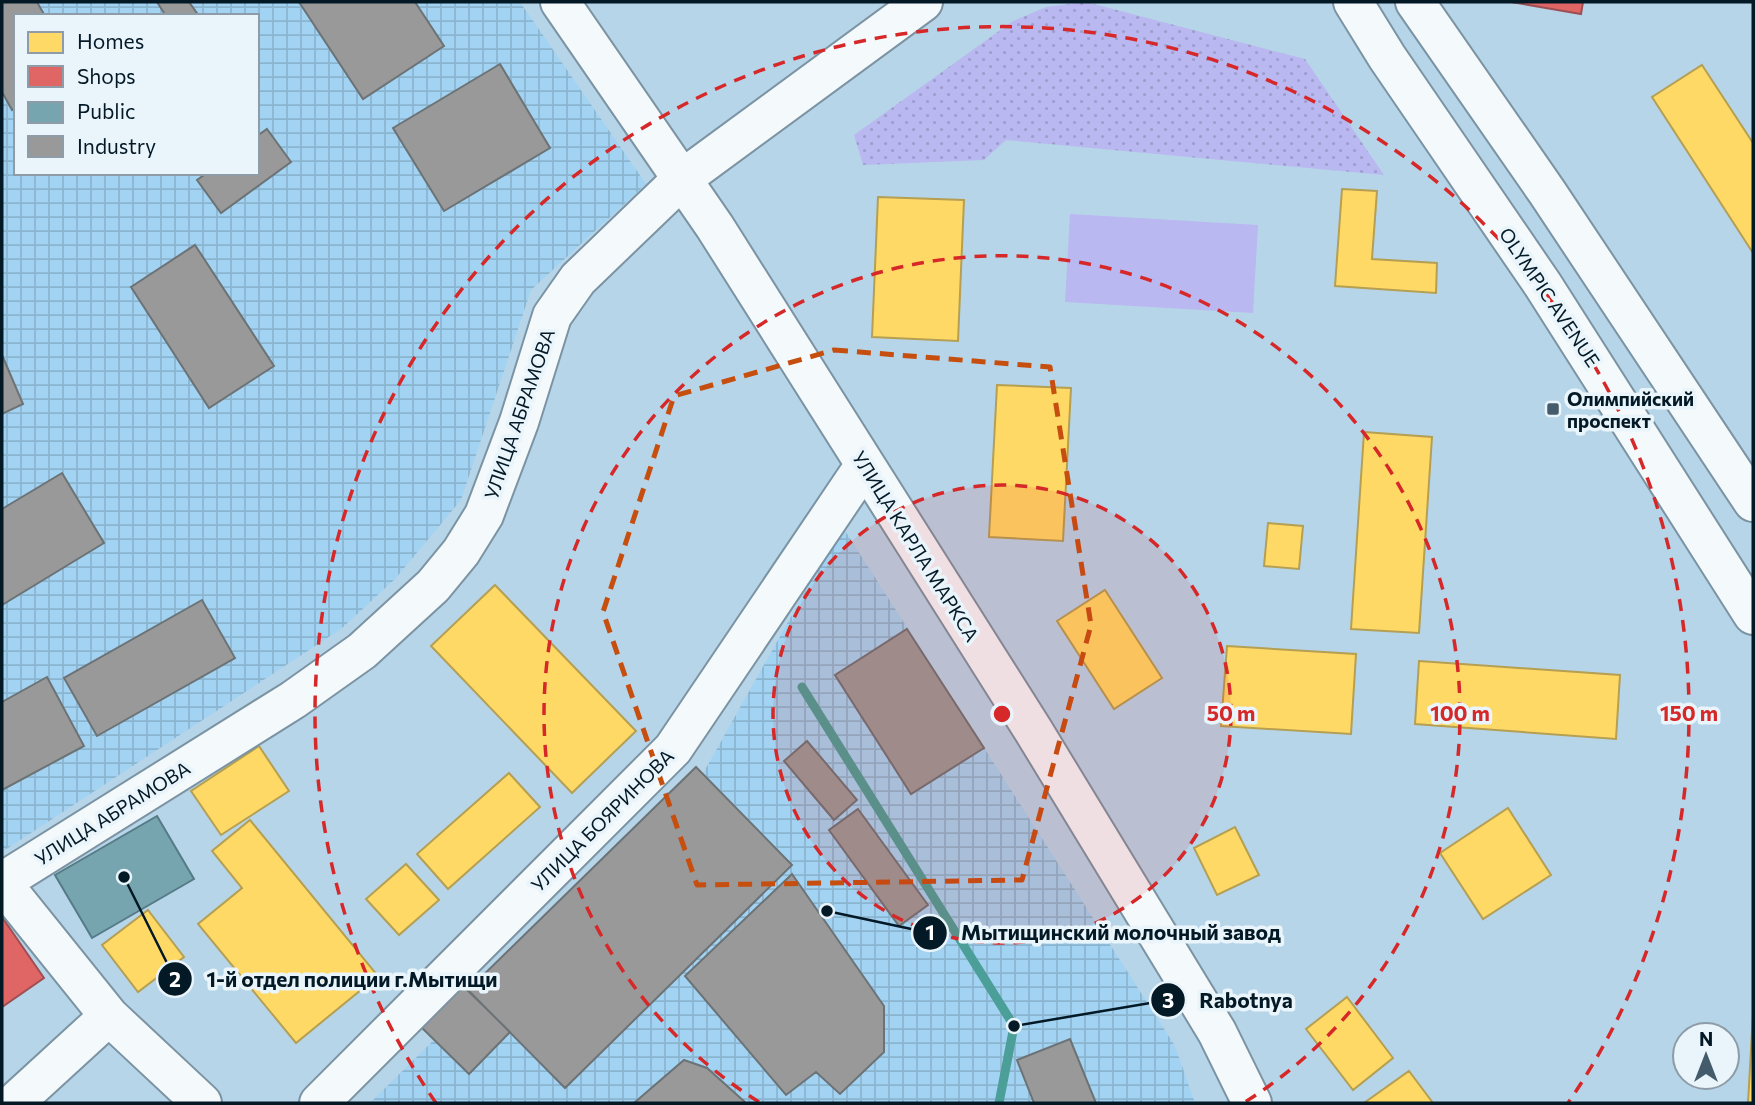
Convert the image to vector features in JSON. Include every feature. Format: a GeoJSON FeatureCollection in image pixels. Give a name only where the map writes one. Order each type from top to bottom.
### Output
{"type":"FeatureCollection","features":[{"type":"Feature","properties":{"kind":"street","name":"УЛИЦА КАРЛА МАРКСА"},"geometry":{"type":"LineString","coordinates":[[560,2],[682,179],[1032,730],[1217,1032],[1252,1103]]}},
{"type":"Feature","properties":{"kind":"street","name":"УЛИЦА АБРАМОВА"},"geometry":{"type":"LineString","coordinates":[[2,883],[293,700],[362,651],[433,586],[461,552],[484,515],[514,435],[552,316],[578,279],[682,179],[923,2]]}},
{"type":"Feature","properties":{"kind":"street"},"geometry":{"type":"LineString","coordinates":[[1415,2],[1547,192],[1753,502]]}},
{"type":"Feature","properties":{"kind":"street","name":"OLYMPIC AVENUE"},"geometry":{"type":"LineString","coordinates":[[1352,3],[1543,285],[1749,605]]}},
{"type":"Feature","properties":{"kind":"street","name":"УЛИЦА БОЯРИНОВА"},"geometry":{"type":"LineString","coordinates":[[319,1103],[673,749],[864,466]]}},
{"type":"Feature","properties":{"kind":"street"},"geometry":{"type":"LineString","coordinates":[[2,883],[109,1016],[202,1103]]}},
{"type":"Feature","properties":{"kind":"street"},"geometry":{"type":"LineString","coordinates":[[15,1103],[109,1016]]}},
{"type":"Feature","properties":{"kind":"highlighted area"},"geometry":{"type":"Polygon","coordinates":[[[834,350],[1050,367],[1091,625],[1022,880],[697,885],[603,612],[674,396],[834,350]]]}},
{"type":"Feature","properties":{"kind":"shaded area"},"geometry":{"type":"Polygon","coordinates":[[[2,2],[520,2],[646,184],[531,290],[461,500],[395,579],[341,629],[2,852],[2,2]]]}},
{"type":"Feature","properties":{"kind":"shaded area"},"geometry":{"type":"Polygon","coordinates":[[[1086,2],[1305,59],[1384,175],[1006,140],[984,160],[863,165],[854,135],[1013,21],[1046,7],[1086,2]]]}},
{"type":"Feature","properties":{"kind":"shaded area"},"geometry":{"type":"Polygon","coordinates":[[[1070,214],[1258,225],[1253,313],[1065,302],[1070,214]]]}},
{"type":"Feature","properties":{"kind":"shaded area"},"geometry":{"type":"Polygon","coordinates":[[[842,526],[1175,1046],[1195,1103],[370,1103],[701,777],[842,526]]]}},
{"type":"Feature","properties":{"kind":"building: Homes"},"geometry":{"type":"Polygon","coordinates":[[[1702,65],[1753,143],[1753,253],[1652,97],[1702,65]]]}},
{"type":"Feature","properties":{"kind":"building: Homes"},"geometry":{"type":"Polygon","coordinates":[[[1342,189],[1377,191],[1372,259],[1437,263],[1436,293],[1335,286],[1342,189]]]}},
{"type":"Feature","properties":{"kind":"building: Homes"},"geometry":{"type":"Polygon","coordinates":[[[878,197],[964,200],[958,341],[872,337],[878,197]]]}},
{"type":"Feature","properties":{"kind":"building: Homes"},"geometry":{"type":"Polygon","coordinates":[[[997,385],[1071,388],[1063,541],[989,537],[997,385]]]}},
{"type":"Feature","properties":{"kind":"building: Homes"},"geometry":{"type":"Polygon","coordinates":[[[1364,432],[1432,437],[1419,633],[1351,629],[1364,432]]]}},
{"type":"Feature","properties":{"kind":"building: Homes"},"geometry":{"type":"Polygon","coordinates":[[[1268,523],[1303,526],[1299,569],[1264,566],[1268,523]]]}},
{"type":"Feature","properties":{"kind":"building: Homes"},"geometry":{"type":"Polygon","coordinates":[[[495,585],[636,731],[572,793],[431,646],[495,585]]]}},
{"type":"Feature","properties":{"kind":"building: Homes"},"geometry":{"type":"Polygon","coordinates":[[[1105,590],[1162,678],[1114,709],[1057,621],[1105,590]]]}},
{"type":"Feature","properties":{"kind":"building: Homes"},"geometry":{"type":"Polygon","coordinates":[[[1227,646],[1356,654],[1351,734],[1221,726],[1227,646]]]}},
{"type":"Feature","properties":{"kind":"building: Homes"},"geometry":{"type":"Polygon","coordinates":[[[1419,661],[1620,675],[1616,739],[1415,724],[1419,661]]]}},
{"type":"Feature","properties":{"kind":"building: Homes"},"geometry":{"type":"Polygon","coordinates":[[[259,746],[289,791],[221,835],[191,791],[259,746]]]}},
{"type":"Feature","properties":{"kind":"building: Homes"},"geometry":{"type":"Polygon","coordinates":[[[509,773],[540,807],[448,889],[417,854],[509,773]]]}},
{"type":"Feature","properties":{"kind":"building: Homes"},"geometry":{"type":"Polygon","coordinates":[[[1508,808],[1551,875],[1483,919],[1440,853],[1508,808]]]}},
{"type":"Feature","properties":{"kind":"building: Homes"},"geometry":{"type":"Polygon","coordinates":[[[250,820],[378,976],[296,1043],[198,924],[242,888],[212,851],[250,820]]]}},
{"type":"Feature","properties":{"kind":"building: Homes"},"geometry":{"type":"Polygon","coordinates":[[[1235,827],[1259,875],[1217,895],[1194,848],[1235,827]]]}},
{"type":"Feature","properties":{"kind":"building: Homes"},"geometry":{"type":"Polygon","coordinates":[[[406,864],[439,900],[399,935],[366,899],[406,864]]]}},
{"type":"Feature","properties":{"kind":"building: Homes"},"geometry":{"type":"Polygon","coordinates":[[[148,910],[184,957],[138,992],[102,945],[148,910]]]}},
{"type":"Feature","properties":{"kind":"building: Homes"},"geometry":{"type":"Polygon","coordinates":[[[1347,997],[1393,1058],[1353,1090],[1306,1029],[1347,997]]]}},
{"type":"Feature","properties":{"kind":"building: Homes"},"geometry":{"type":"Polygon","coordinates":[[[1753,1014],[1753,1103],[1748,1103],[1753,1014]]]}},
{"type":"Feature","properties":{"kind":"building: Homes"},"geometry":{"type":"Polygon","coordinates":[[[1409,1071],[1433,1103],[1364,1103],[1409,1071]]]}},
{"type":"Feature","properties":{"kind":"building: Shops"},"geometry":{"type":"Polygon","coordinates":[[[1511,2],[1583,2],[1581,14],[1511,2]]]}},
{"type":"Feature","properties":{"kind":"building: Shops"},"geometry":{"type":"Polygon","coordinates":[[[2,917],[44,978],[2,1007],[2,917]]]}},
{"type":"Feature","properties":{"kind":"building: Public"},"geometry":{"type":"Polygon","coordinates":[[[157,816],[194,879],[92,938],[55,875],[157,816]]]}},
{"type":"Feature","properties":{"kind":"building: Industry"},"geometry":{"type":"Polygon","coordinates":[[[2,2],[37,2],[44,14],[14,14],[12,110],[2,92],[2,2]]]}},
{"type":"Feature","properties":{"kind":"building: Industry"},"geometry":{"type":"Polygon","coordinates":[[[157,2],[189,2],[198,14],[165,14],[157,2]]]}},
{"type":"Feature","properties":{"kind":"building: Industry"},"geometry":{"type":"Polygon","coordinates":[[[299,2],[415,2],[444,46],[363,99],[299,2]]]}},
{"type":"Feature","properties":{"kind":"building: Industry"},"geometry":{"type":"Polygon","coordinates":[[[500,64],[550,148],[444,211],[393,128],[500,64]]]}},
{"type":"Feature","properties":{"kind":"building: Industry"},"geometry":{"type":"Polygon","coordinates":[[[267,129],[291,162],[221,213],[197,180],[204,175],[259,175],[259,135],[267,129]]]}},
{"type":"Feature","properties":{"kind":"building: Industry"},"geometry":{"type":"Polygon","coordinates":[[[195,245],[274,366],[209,408],[131,287],[195,245]]]}},
{"type":"Feature","properties":{"kind":"building: Industry"},"geometry":{"type":"Polygon","coordinates":[[[2,355],[23,404],[2,414],[2,355]]]}},
{"type":"Feature","properties":{"kind":"building: Industry"},"geometry":{"type":"Polygon","coordinates":[[[62,473],[104,543],[2,605],[2,509],[62,473]]]}},
{"type":"Feature","properties":{"kind":"building: Industry"},"geometry":{"type":"Polygon","coordinates":[[[202,600],[235,658],[97,736],[64,678],[202,600]]]}},
{"type":"Feature","properties":{"kind":"building: Industry"},"geometry":{"type":"Polygon","coordinates":[[[907,629],[984,748],[911,794],[835,675],[907,629]]]}},
{"type":"Feature","properties":{"kind":"building: Industry"},"geometry":{"type":"Polygon","coordinates":[[[47,677],[84,746],[2,790],[2,702],[47,677]]]}},
{"type":"Feature","properties":{"kind":"building: Industry"},"geometry":{"type":"Polygon","coordinates":[[[807,741],[857,800],[834,820],[784,761],[807,741]]]}},
{"type":"Feature","properties":{"kind":"building: Industry"},"geometry":{"type":"Polygon","coordinates":[[[696,767],[792,865],[565,1088],[468,990],[696,767]]]}},
{"type":"Feature","properties":{"kind":"building: Industry"},"geometry":{"type":"Polygon","coordinates":[[[858,809],[928,905],[899,926],[829,830],[858,809]]]}},
{"type":"Feature","properties":{"kind":"building: Industry"},"geometry":{"type":"Polygon","coordinates":[[[792,874],[884,1006],[884,1052],[840,1094],[816,1072],[786,1095],[685,976],[792,874]]]}},
{"type":"Feature","properties":{"kind":"building: Industry"},"geometry":{"type":"Polygon","coordinates":[[[458,981],[510,1032],[469,1074],[417,1023],[458,981]]]}},
{"type":"Feature","properties":{"kind":"building: Industry"},"geometry":{"type":"Polygon","coordinates":[[[1070,1039],[1096,1103],[1034,1103],[1017,1060],[1070,1039]]]}},
{"type":"Feature","properties":{"kind":"building: Industry"},"geometry":{"type":"Polygon","coordinates":[[[684,1060],[707,1068],[746,1103],[634,1103],[684,1060]]]}},
{"type":"Feature","properties":{"kind":"waterway"},"geometry":{"type":"LineString","coordinates":[[802,687],[1014,1026],[999,1103]]}},
{"type":"Feature","properties":{"kind":"place","name":"Олимпийский проспект"},"geometry":{"type":"Point","coordinates":[1553,409]}},
{"type":"Feature","properties":{"kind":"place","name":"1-й отдел полиции г.Мытищи"},"geometry":{"type":"Point","coordinates":[124,877]}},
{"type":"Feature","properties":{"kind":"place","name":"Мытищинский молочный завод"},"geometry":{"type":"Point","coordinates":[827,911]}},
{"type":"Feature","properties":{"kind":"place","name":"Rabotnya"},"geometry":{"type":"Point","coordinates":[1014,1026]}}]}
